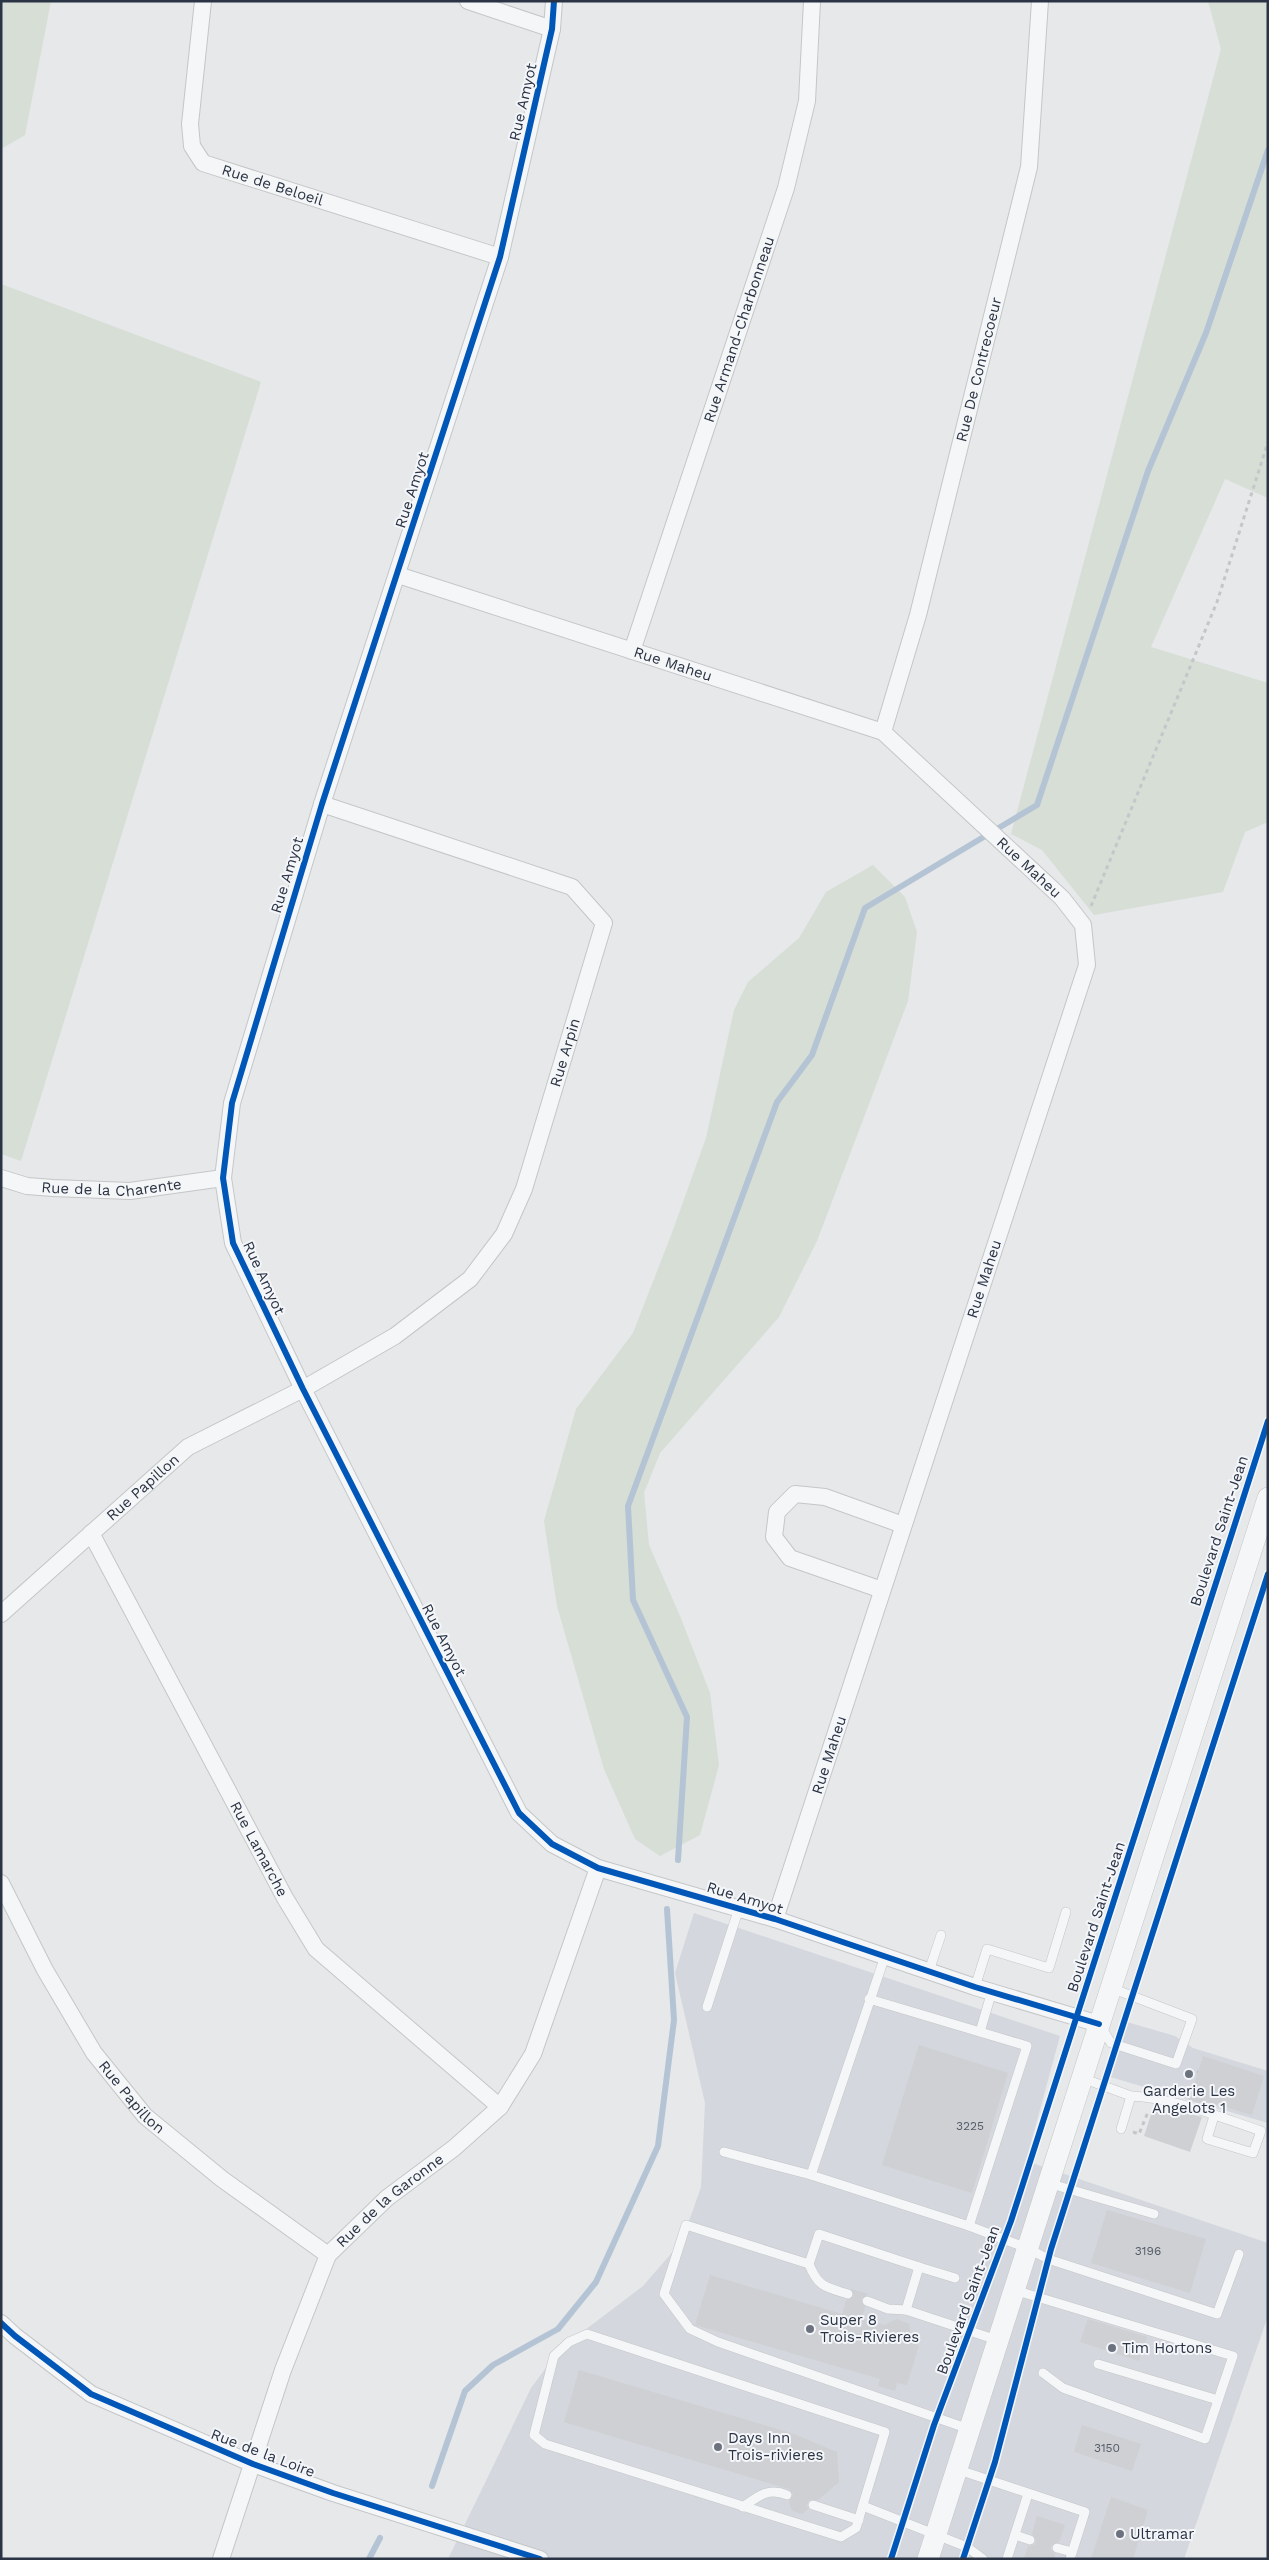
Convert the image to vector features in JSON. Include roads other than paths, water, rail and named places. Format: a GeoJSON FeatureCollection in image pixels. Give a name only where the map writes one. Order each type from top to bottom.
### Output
{"type":"FeatureCollection","features":[{"type":"Feature","properties":{"kind":"street","name":"Rue de Beloeil"},"geometry":{"type":"LineString","coordinates":[[203,1],[190,124],[192,146],[203,163],[500,257]]}},
{"type":"Feature","properties":{"kind":"street"},"geometry":{"type":"LineString","coordinates":[[468,1],[552,29]]}},
{"type":"Feature","properties":{"kind":"street","name":"Rue Amyot"},"geometry":{"type":"LineString","coordinates":[[554,1],[552,29],[500,257],[398,576],[322,804],[232,1103],[223,1178],[233,1244],[303,1389],[519,1813],[552,1844],[598,1868],[775,1919],[992,1992],[1099,2024]]}},
{"type":"Feature","properties":{"kind":"street","name":"Rue Armand-Charbonneau"},"geometry":{"type":"LineString","coordinates":[[632,651],[786,188],[807,101],[812,1]]}},
{"type":"Feature","properties":{"kind":"street","name":"Rue De Contrecoeur"},"geometry":{"type":"LineString","coordinates":[[883,732],[918,614],[1029,167],[1040,1]]}},
{"type":"Feature","properties":{"kind":"street","name":"Rue Maheu"},"geometry":{"type":"LineString","coordinates":[[398,576],[883,732],[1062,898],[1083,925],[1087,965],[775,1919]]}},
{"type":"Feature","properties":{"kind":"street","name":"Rue Arpin"},"geometry":{"type":"LineString","coordinates":[[303,1389],[395,1336],[470,1279],[504,1234],[524,1189],[604,923],[572,887],[322,804]]}},
{"type":"Feature","properties":{"kind":"street","name":"Rue de la Charente"},"geometry":{"type":"LineString","coordinates":[[1,1178],[26,1186],[130,1191],[223,1178]]}},
{"type":"Feature","properties":{"kind":"street","name":"Rue Papillon"},"geometry":{"type":"LineString","coordinates":[[1,1614],[188,1447],[303,1389]]}},
{"type":"Feature","properties":{"kind":"street"},"geometry":{"type":"LineString","coordinates":[[882,1590],[790,1558],[774,1537],[776,1512],[795,1494],[825,1497],[903,1525]]}},
{"type":"Feature","properties":{"kind":"street"},"geometry":{"type":"LineString","coordinates":[[928,2559],[1268,1498]]}},
{"type":"Feature","properties":{"kind":"street","name":"Rue Lamarche"},"geometry":{"type":"LineString","coordinates":[[91,1533],[285,1898],[316,1949],[500,2107]]}},
{"type":"Feature","properties":{"kind":"street","name":"Rue de la Garonne"},"geometry":{"type":"LineString","coordinates":[[220,2559],[283,2370],[328,2255],[387,2198],[454,2148],[500,2107],[533,2054],[598,1868]]}},
{"type":"Feature","properties":{"kind":"street","name":"Rue Papillon"},"geometry":{"type":"LineString","coordinates":[[1,1883],[45,1970],[94,2053],[145,2116],[222,2178],[328,2255]]}},
{"type":"Feature","properties":{"kind":"street","name":"Rue de la Loire"},"geometry":{"type":"LineString","coordinates":[[1,2322],[15,2336],[91,2394],[253,2464],[333,2493],[540,2559]]}},
{"type":"Feature","properties":{"kind":"lane"},"geometry":{"type":"LineString","coordinates":[[708,2007],[739,1908]]}},
{"type":"Feature","properties":{"kind":"lane"},"geometry":{"type":"LineString","coordinates":[[975,1986],[987,1949],[1049,1968],[1066,1912]]}},
{"type":"Feature","properties":{"kind":"lane"},"geometry":{"type":"LineString","coordinates":[[929,1971],[941,1935]]}},
{"type":"Feature","properties":{"kind":"lane"},"geometry":{"type":"LineString","coordinates":[[811,2175],[885,1956]]}},
{"type":"Feature","properties":{"kind":"lane"},"geometry":{"type":"LineString","coordinates":[[1099,2024],[1111,2043],[1176,2064],[1192,2019],[1110,1988]]}},
{"type":"Feature","properties":{"kind":"lane"},"geometry":{"type":"LineString","coordinates":[[980,2032],[992,1992]]}},
{"type":"Feature","properties":{"kind":"lane"},"geometry":{"type":"LineString","coordinates":[[870,1999],[1027,2046],[969,2226]]}},
{"type":"Feature","properties":{"kind":"lane"},"geometry":{"type":"LineString","coordinates":[[1082,2078],[1131,2096],[1154,2097],[1214,2116],[1261,2131],[1253,2153],[1207,2138],[1214,2116]]}},
{"type":"Feature","properties":{"kind":"lane"},"geometry":{"type":"LineString","coordinates":[[1121,2129],[1131,2096]]}},
{"type":"Feature","properties":{"kind":"lane"},"geometry":{"type":"LineString","coordinates":[[724,2152],[811,2175],[969,2226],[1027,2248],[1048,2259],[1217,2314],[1239,2254]]}},
{"type":"Feature","properties":{"kind":"lane"},"geometry":{"type":"LineString","coordinates":[[1048,2183],[1154,2214]]}},
{"type":"Feature","properties":{"kind":"lane"},"geometry":{"type":"LineString","coordinates":[[809,2264],[686,2225],[664,2294],[690,2329],[718,2342],[969,2429]]}},
{"type":"Feature","properties":{"kind":"lane"},"geometry":{"type":"LineString","coordinates":[[848,2294],[823,2287],[814,2276],[809,2264],[819,2234],[955,2278]]}},
{"type":"Feature","properties":{"kind":"lane"},"geometry":{"type":"LineString","coordinates":[[906,2310],[919,2267]]}},
{"type":"Feature","properties":{"kind":"lane"},"geometry":{"type":"LineString","coordinates":[[1014,2290],[1233,2356],[1204,2439],[1063,2388],[1043,2373]]}},
{"type":"Feature","properties":{"kind":"lane"},"geometry":{"type":"LineString","coordinates":[[867,2301],[888,2309],[906,2310],[997,2340]]}},
{"type":"Feature","properties":{"kind":"lane"},"geometry":{"type":"LineString","coordinates":[[587,2334],[885,2432],[856,2528],[841,2537],[743,2507],[545,2444],[534,2435],[554,2356],[569,2342],[587,2334]]}},
{"type":"Feature","properties":{"kind":"lane"},"geometry":{"type":"LineString","coordinates":[[1098,2364],[1218,2400]]}},
{"type":"Feature","properties":{"kind":"lane"},"geometry":{"type":"LineString","coordinates":[[956,2469],[1085,2512],[1071,2555],[1057,2548]]}},
{"type":"Feature","properties":{"kind":"lane"},"geometry":{"type":"LineString","coordinates":[[743,2507],[765,2492],[779,2491],[788,2495]]}},
{"type":"Feature","properties":{"kind":"lane"},"geometry":{"type":"LineString","coordinates":[[1007,2559],[1028,2494]]}},
{"type":"Feature","properties":{"kind":"lane"},"geometry":{"type":"LineString","coordinates":[[813,2504],[859,2520]]}},
{"type":"Feature","properties":{"kind":"lane"},"geometry":{"type":"LineString","coordinates":[[864,2506],[967,2547],[983,2559]]}},
{"type":"Feature","properties":{"kind":"lane"},"geometry":{"type":"LineString","coordinates":[[1015,2535],[1030,2540]]}},
{"type":"Feature","properties":{"kind":"waterway"},"geometry":{"type":"LineString","coordinates":[[678,1860],[687,1717],[633,1600],[628,1506],[777,1102],[812,1055],[865,908],[1037,805],[1148,471],[1206,333],[1268,150]]}},
{"type":"Feature","properties":{"kind":"waterway"},"geometry":{"type":"LineString","coordinates":[[432,2486],[465,2391],[493,2365],[558,2329],[596,2282],[658,2146],[674,2020],[667,1909]]}},
{"type":"Feature","properties":{"kind":"waterway"},"geometry":{"type":"LineString","coordinates":[[369,2559],[380,2538]]}},
{"type":"Feature","properties":{"kind":"place","name":"Garderie Les Angelots 1"},"geometry":{"type":"Point","coordinates":[1189,2074]}},
{"type":"Feature","properties":{"kind":"place","name":"Super 8 Trois-Rivieres"},"geometry":{"type":"Point","coordinates":[810,2329]}},
{"type":"Feature","properties":{"kind":"place","name":"Tim Hortons"},"geometry":{"type":"Point","coordinates":[1112,2348]}},
{"type":"Feature","properties":{"kind":"place","name":"Days Inn Trois-rivieres"},"geometry":{"type":"Point","coordinates":[718,2447]}},
{"type":"Feature","properties":{"kind":"place","name":"Ultramar"},"geometry":{"type":"Point","coordinates":[1120,2534]}}]}
